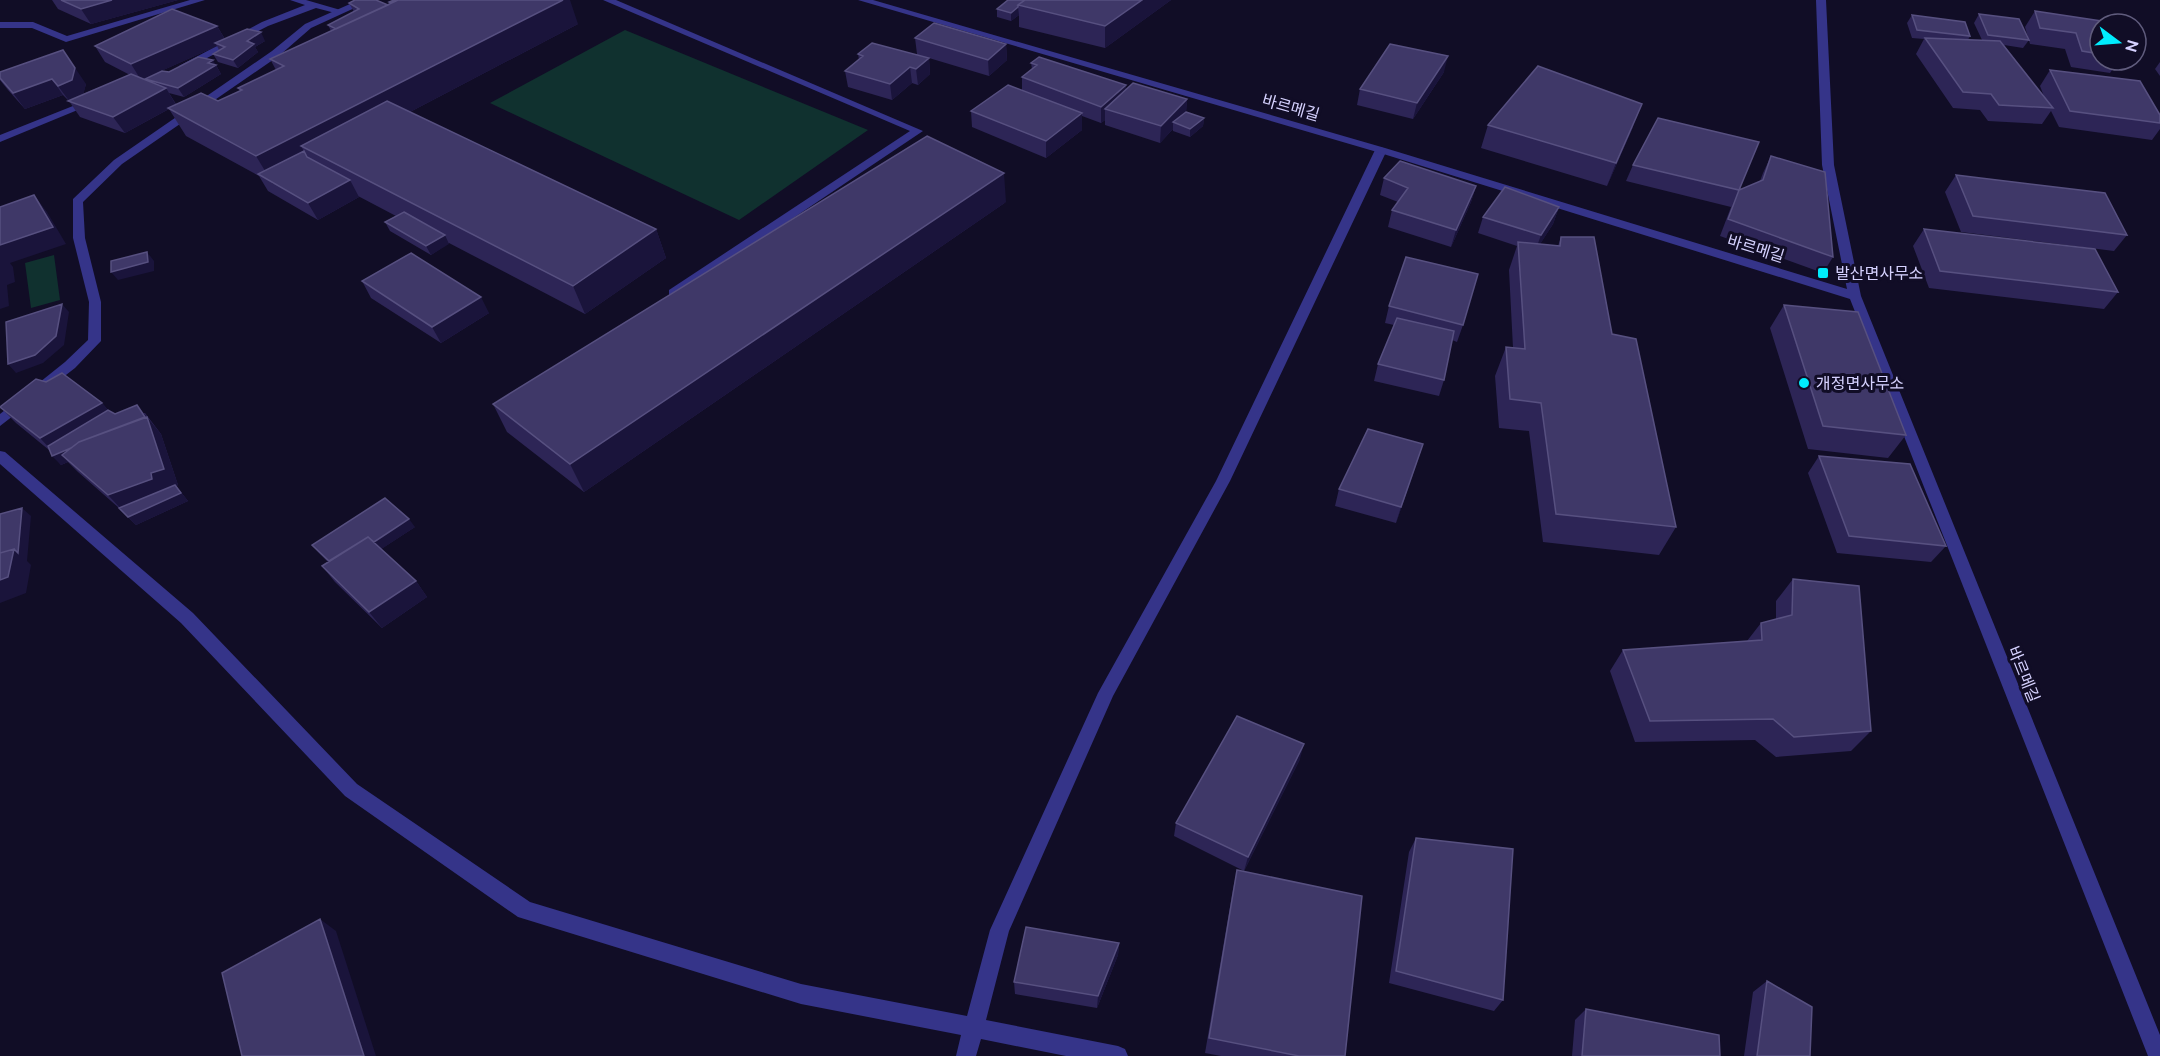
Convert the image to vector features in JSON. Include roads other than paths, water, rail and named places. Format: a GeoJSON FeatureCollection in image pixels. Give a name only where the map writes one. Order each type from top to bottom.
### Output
{"type":"FeatureCollection","features":[{"type":"Feature","properties":{"kind":"street"},"geometry":{"type":"LineString","coordinates":[[0,25],[33,25],[66,39],[200,0]]}},
{"type":"Feature","properties":{"kind":"street"},"geometry":{"type":"LineString","coordinates":[[295,0],[339,11]]}},
{"type":"Feature","properties":{"kind":"street"},"geometry":{"type":"LineString","coordinates":[[0,421],[70,365],[94,341],[95,302],[79,238],[77,201],[118,162],[276,53],[308,26],[367,0]]}},
{"type":"Feature","properties":{"kind":"street"},"geometry":{"type":"LineString","coordinates":[[608,0],[918,131],[658,303]]}},
{"type":"Feature","properties":{"kind":"street","name":"바르메길"},"geometry":{"type":"LineString","coordinates":[[863,0],[1381,150],[1855,296],[2158,1056]]}},
{"type":"Feature","properties":{"kind":"street"},"geometry":{"type":"LineString","coordinates":[[1821,0],[1828,165],[1855,296]]}},
{"type":"Feature","properties":{"kind":"street"},"geometry":{"type":"LineString","coordinates":[[169,73],[265,24],[315,5]]}},
{"type":"Feature","properties":{"kind":"street"},"geometry":{"type":"LineString","coordinates":[[0,139],[98,100]]}},
{"type":"Feature","properties":{"kind":"street"},"geometry":{"type":"LineString","coordinates":[[966,1056],[1000,930],[1102,704],[1223,481],[1381,150]]}},
{"type":"Feature","properties":{"kind":"street"},"geometry":{"type":"LineString","coordinates":[[0,456],[187,618],[351,790],[525,910],[801,994],[1118,1056]]}},
{"type":"Feature","properties":{"kind":"place","name":"발산면사무소"},"geometry":{"type":"Point","coordinates":[1823,273]}},
{"type":"Feature","properties":{"kind":"place","name":"개정면사무소"},"geometry":{"type":"Point","coordinates":[1804,383]}}]}
